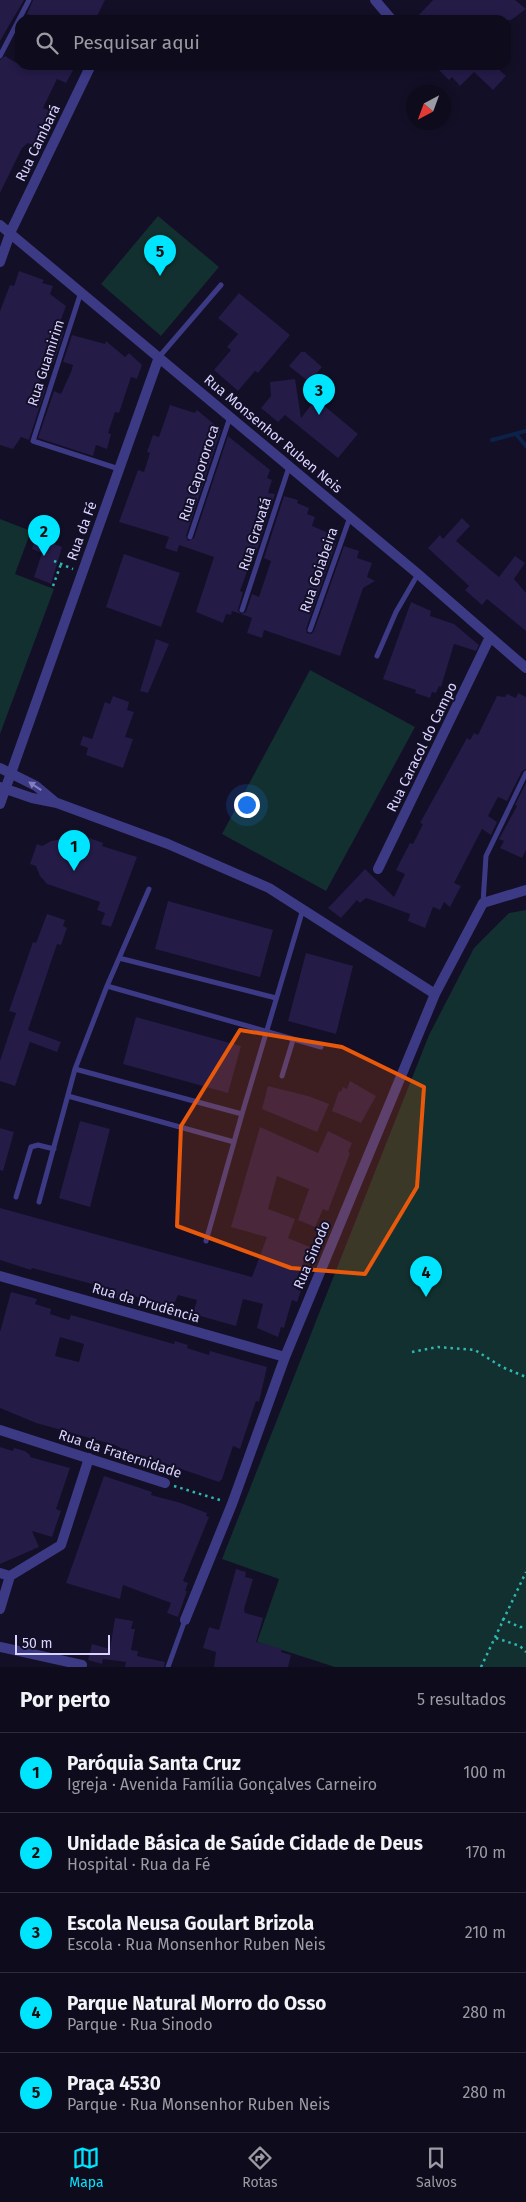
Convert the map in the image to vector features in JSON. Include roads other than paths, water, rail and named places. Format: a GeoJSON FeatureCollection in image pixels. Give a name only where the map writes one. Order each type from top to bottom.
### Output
{"type":"FeatureCollection","features":[{"type":"Feature","properties":{"kind":"street"},"geometry":{"type":"LineString","coordinates":[[375,0],[388,15]]}},
{"type":"Feature","properties":{"kind":"street","name":"Rua Cambará"},"geometry":{"type":"LineString","coordinates":[[0,262],[11,232],[89,70]]}},
{"type":"Feature","properties":{"kind":"street","name":"Rua Monsenhor Ruben Neis"},"geometry":{"type":"LineString","coordinates":[[0,224],[418,574],[526,668]]}},
{"type":"Feature","properties":{"kind":"street","name":"Rua da Fé"},"geometry":{"type":"LineString","coordinates":[[0,804],[3,788],[11,772],[159,357]]}},
{"type":"Feature","properties":{"kind":"street","name":"Rua Caracol do Campo"},"geometry":{"type":"LineString","coordinates":[[378,869],[490,637]]}},
{"type":"Feature","properties":{"kind":"street"},"geometry":{"type":"LineString","coordinates":[[0,768],[36,786],[57,803]]}},
{"type":"Feature","properties":{"kind":"street"},"geometry":{"type":"LineString","coordinates":[[3,788],[32,798],[57,803],[168,844],[269,888],[435,994]]}},
{"type":"Feature","properties":{"kind":"street"},"geometry":{"type":"LineString","coordinates":[[483,903],[526,890]]}},
{"type":"Feature","properties":{"kind":"street","name":"Rua Sinodo"},"geometry":{"type":"LineString","coordinates":[[185,1620],[232,1504],[285,1356],[435,994],[483,903]]}},
{"type":"Feature","properties":{"kind":"street","name":"Rua da Prudência"},"geometry":{"type":"LineString","coordinates":[[0,1276],[285,1356]]}},
{"type":"Feature","properties":{"kind":"street","name":"Rua da Fraternidade"},"geometry":{"type":"LineString","coordinates":[[0,1430],[165,1483]]}},
{"type":"Feature","properties":{"kind":"street"},"geometry":{"type":"LineString","coordinates":[[0,1609],[5,1575],[61,1545],[89,1458]]}},
{"type":"Feature","properties":{"kind":"street"},"geometry":{"type":"LineString","coordinates":[[0,1646],[82,1665]]}},
{"type":"Feature","properties":{"kind":"lane"},"geometry":{"type":"LineString","coordinates":[[21,15],[29,0]]}},
{"type":"Feature","properties":{"kind":"lane"},"geometry":{"type":"LineString","coordinates":[[0,56],[15,27]]}},
{"type":"Feature","properties":{"kind":"lane","name":"Rua da Fé"},"geometry":{"type":"LineString","coordinates":[[159,357],[221,285]]}},
{"type":"Feature","properties":{"kind":"lane","name":"Rua Guamirim"},"geometry":{"type":"LineString","coordinates":[[82,292],[33,441],[119,469]]}},
{"type":"Feature","properties":{"kind":"lane","name":"Rua Capororoca"},"geometry":{"type":"LineString","coordinates":[[190,537],[230,416]]}},
{"type":"Feature","properties":{"kind":"lane","name":"Rua Gravatá"},"geometry":{"type":"LineString","coordinates":[[242,610],[290,466]]}},
{"type":"Feature","properties":{"kind":"lane","name":"Rua Goiabeira"},"geometry":{"type":"LineString","coordinates":[[310,630],[350,517]]}},
{"type":"Feature","properties":{"kind":"lane"},"geometry":{"type":"LineString","coordinates":[[377,656],[396,612],[418,574]]}},
{"type":"Feature","properties":{"kind":"lane"},"geometry":{"type":"LineString","coordinates":[[483,903],[486,856],[526,773]]}},
{"type":"Feature","properties":{"kind":"lane"},"geometry":{"type":"LineString","coordinates":[[39,1202],[75,1069],[107,986],[149,889]]}},
{"type":"Feature","properties":{"kind":"lane"},"geometry":{"type":"LineString","coordinates":[[206,1241],[303,909]]}},
{"type":"Feature","properties":{"kind":"lane"},"geometry":{"type":"LineString","coordinates":[[119,958],[276,998]]}},
{"type":"Feature","properties":{"kind":"lane"},"geometry":{"type":"LineString","coordinates":[[107,986],[321,1047]]}},
{"type":"Feature","properties":{"kind":"lane"},"geometry":{"type":"LineString","coordinates":[[282,1076],[293,1040]]}},
{"type":"Feature","properties":{"kind":"lane"},"geometry":{"type":"LineString","coordinates":[[75,1069],[242,1114]]}},
{"type":"Feature","properties":{"kind":"lane"},"geometry":{"type":"LineString","coordinates":[[68,1096],[234,1142]]}},
{"type":"Feature","properties":{"kind":"lane"},"geometry":{"type":"LineString","coordinates":[[16,1198],[31,1147],[38,1145],[54,1149]]}},
{"type":"Feature","properties":{"kind":"lane","name":"Rua Sinodo"},"geometry":{"type":"LineString","coordinates":[[168,1667],[185,1620]]}},
{"type":"Feature","properties":{"kind":"waterway"},"geometry":{"type":"LineString","coordinates":[[492,440],[526,431]]}},
{"type":"Feature","properties":{"kind":"waterway"},"geometry":{"type":"LineString","coordinates":[[516,434],[526,446]]}},
{"type":"Feature","properties":{"kind":"place","name":"Praça 4530"},"geometry":{"type":"Point","coordinates":[160,276]}},
{"type":"Feature","properties":{"kind":"place","name":"Escola Neusa Goulart Brizola"},"geometry":{"type":"Point","coordinates":[319,415]}},
{"type":"Feature","properties":{"kind":"place","name":"Unidade Básica de Saúde Cidade de Deus"},"geometry":{"type":"Point","coordinates":[44,556]}},
{"type":"Feature","properties":{"kind":"place","name":"Paróquia Santa Cruz"},"geometry":{"type":"Point","coordinates":[74,871]}},
{"type":"Feature","properties":{"kind":"place","name":"Parque Natural Morro do Osso"},"geometry":{"type":"Point","coordinates":[426,1297]}}]}
